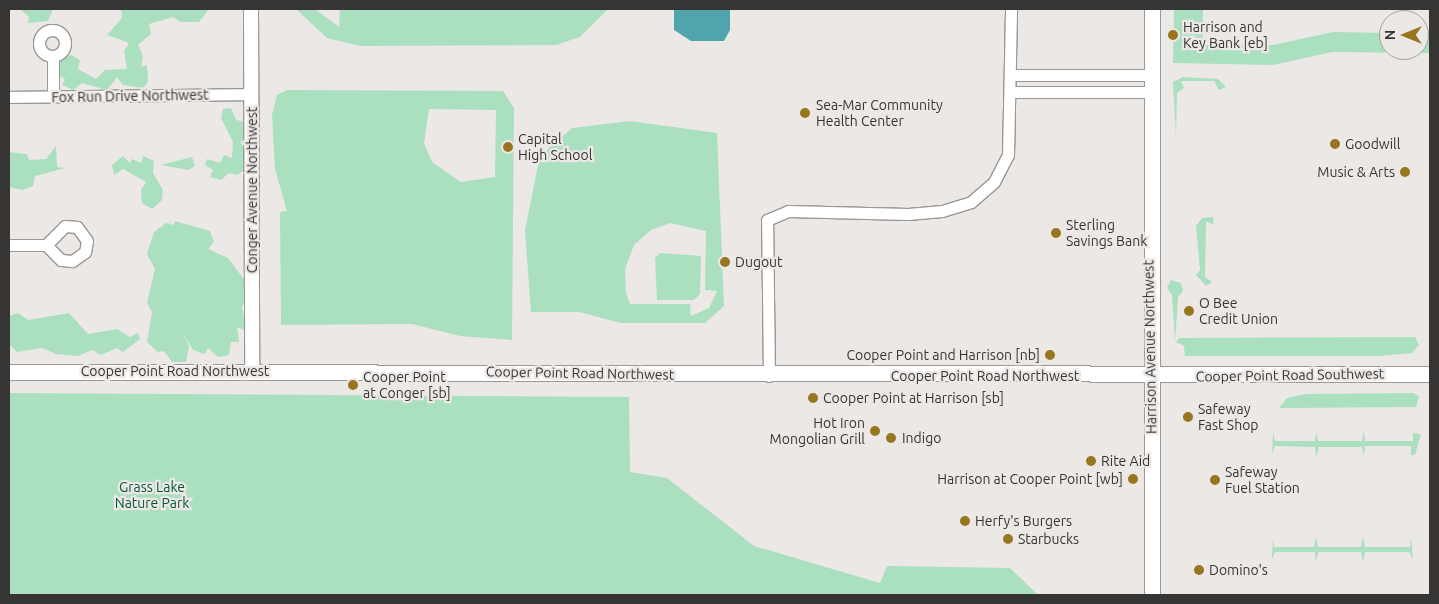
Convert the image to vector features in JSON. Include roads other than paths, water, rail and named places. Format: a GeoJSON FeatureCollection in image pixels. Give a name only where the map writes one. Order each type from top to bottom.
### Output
{"type":"FeatureCollection","features":[{"type":"Feature","properties":{"kind":"main road","name":"Harrison Avenue Northwest"},"geometry":{"type":"LineString","coordinates":[[1152,9],[1150,75],[1152,595]]}},
{"type":"Feature","properties":{"kind":"main road","name":"Cooper Point Road Northwest"},"geometry":{"type":"LineString","coordinates":[[9,372],[572,371],[769,376],[1150,376]]}},
{"type":"Feature","properties":{"kind":"main road","name":"Cooper Point Road Southwest"},"geometry":{"type":"LineString","coordinates":[[1150,376],[1430,374]]}},
{"type":"Feature","properties":{"kind":"street","name":"Conger Avenue Northwest"},"geometry":{"type":"LineString","coordinates":[[250,9],[252,94],[252,371]]}},
{"type":"Feature","properties":{"kind":"street"},"geometry":{"type":"LineString","coordinates":[[769,376],[767,220],[788,211],[908,214],[942,211],[971,202],[994,182],[1008,156],[1011,9]]}},
{"type":"Feature","properties":{"kind":"street"},"geometry":{"type":"LineString","coordinates":[[53,60],[53,97]]}},
{"type":"Feature","properties":{"kind":"street"},"geometry":{"type":"LineString","coordinates":[[1010,75],[1150,75]]}},
{"type":"Feature","properties":{"kind":"street"},"geometry":{"type":"LineString","coordinates":[[1010,92],[1150,92]]}},
{"type":"Feature","properties":{"kind":"street","name":"Fox Run Drive Northwest"},"geometry":{"type":"LineString","coordinates":[[9,97],[252,94]]}},
{"type":"Feature","properties":{"kind":"street"},"geometry":{"type":"LineString","coordinates":[[9,245],[46,245]]}},
{"type":"Feature","properties":{"kind":"water"},"geometry":{"type":"Polygon","coordinates":[[[674,9],[730,9],[730,30],[724,41],[691,41],[674,30],[674,9]]]}},
{"type":"Feature","properties":{"kind":"place","name":"Harrison and Key Bank [eb]"},"geometry":{"type":"Point","coordinates":[1173,35]}},
{"type":"Feature","properties":{"kind":"place","name":"Sea-Mar Community Health Center"},"geometry":{"type":"Point","coordinates":[805,113]}},
{"type":"Feature","properties":{"kind":"place","name":"Goodwill"},"geometry":{"type":"Point","coordinates":[1335,144]}},
{"type":"Feature","properties":{"kind":"place","name":"Capital High School"},"geometry":{"type":"Point","coordinates":[508,147]}},
{"type":"Feature","properties":{"kind":"place","name":"Music & Arts"},"geometry":{"type":"Point","coordinates":[1405,172]}},
{"type":"Feature","properties":{"kind":"place","name":"Sterling Savings Bank"},"geometry":{"type":"Point","coordinates":[1056,233]}},
{"type":"Feature","properties":{"kind":"place","name":"Dugout"},"geometry":{"type":"Point","coordinates":[725,262]}},
{"type":"Feature","properties":{"kind":"place","name":"O Bee Credit Union"},"geometry":{"type":"Point","coordinates":[1189,311]}},
{"type":"Feature","properties":{"kind":"place","name":"Cooper Point and Harrison [nb]"},"geometry":{"type":"Point","coordinates":[1050,355]}},
{"type":"Feature","properties":{"kind":"place","name":"Cooper Point at Conger [sb]"},"geometry":{"type":"Point","coordinates":[353,385]}},
{"type":"Feature","properties":{"kind":"place","name":"Cooper Point at Harrison [sb]"},"geometry":{"type":"Point","coordinates":[813,398]}},
{"type":"Feature","properties":{"kind":"place","name":"Safeway Fast Shop"},"geometry":{"type":"Point","coordinates":[1188,417]}},
{"type":"Feature","properties":{"kind":"place","name":"Hot Iron Mongolian Grill"},"geometry":{"type":"Point","coordinates":[875,431]}},
{"type":"Feature","properties":{"kind":"place","name":"Indigo"},"geometry":{"type":"Point","coordinates":[891,438]}},
{"type":"Feature","properties":{"kind":"place","name":"Rite Aid"},"geometry":{"type":"Point","coordinates":[1091,461]}},
{"type":"Feature","properties":{"kind":"place","name":"Harrison at Cooper Point [wb]"},"geometry":{"type":"Point","coordinates":[1133,479]}},
{"type":"Feature","properties":{"kind":"place","name":"Safeway Fuel Station"},"geometry":{"type":"Point","coordinates":[1215,480]}},
{"type":"Feature","properties":{"kind":"place","name":"Herfy's Burgers"},"geometry":{"type":"Point","coordinates":[965,521]}},
{"type":"Feature","properties":{"kind":"place","name":"Starbucks"},"geometry":{"type":"Point","coordinates":[1008,539]}},
{"type":"Feature","properties":{"kind":"place","name":"Domino's"},"geometry":{"type":"Point","coordinates":[1199,570]}},
{"type":"Feature","properties":{"kind":"park label","name":"Grass Lake Nature Park"},"geometry":{"type":"Point","coordinates":[152,496]}}]}
